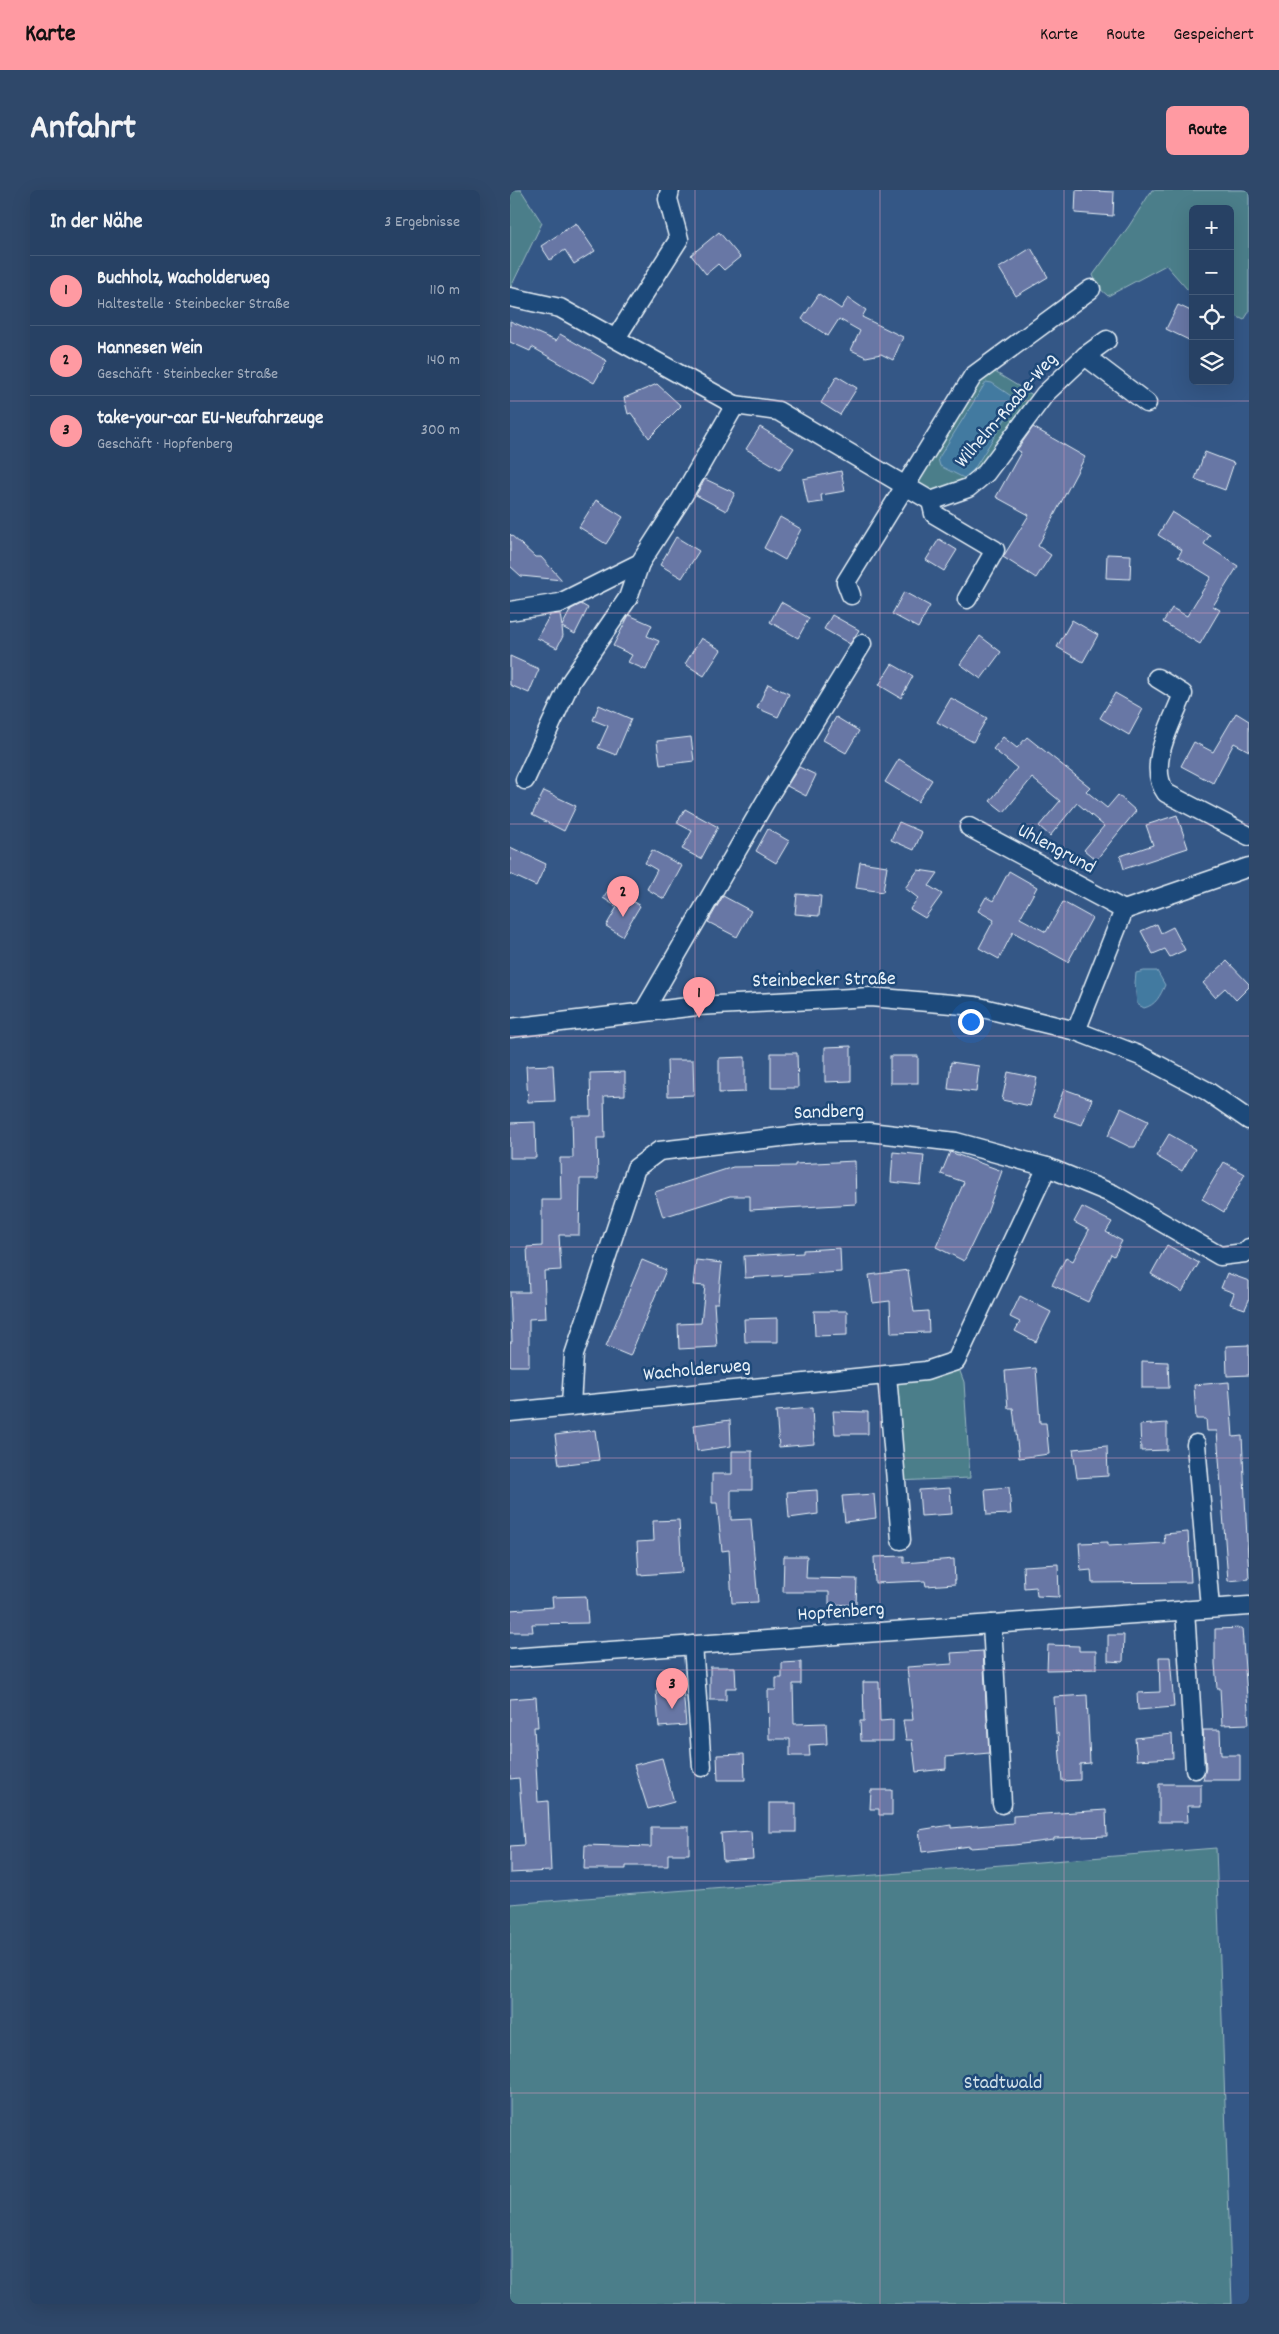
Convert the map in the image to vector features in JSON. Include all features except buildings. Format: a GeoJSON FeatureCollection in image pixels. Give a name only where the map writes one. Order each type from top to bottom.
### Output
{"type":"FeatureCollection","features":[{"type":"Feature","properties":{"kind":"street"},"geometry":{"type":"LineString","coordinates":[[616,338],[679,239],[668,199],[670,190]]}},
{"type":"Feature","properties":{"kind":"street","name":"Wilhelm-Raabe-Weg"},"geometry":{"type":"LineString","coordinates":[[851,595],[846,582],[973,376],[1091,289]]}},
{"type":"Feature","properties":{"kind":"street"},"geometry":{"type":"LineString","coordinates":[[510,297],[560,308],[735,405],[778,410],[931,501],[934,514],[995,550],[968,599]]}},
{"type":"Feature","properties":{"kind":"street","name":"Wilhelm-Raabe-Weg"},"geometry":{"type":"LineString","coordinates":[[931,501],[968,488],[986,473],[1045,394],[1085,356],[1107,340]]}},
{"type":"Feature","properties":{"kind":"street","name":"Wilhelm-Raabe-Weg"},"geometry":{"type":"LineString","coordinates":[[1085,356],[1147,403]]}},
{"type":"Feature","properties":{"kind":"street"},"geometry":{"type":"LineString","coordinates":[[525,780],[571,681],[628,598],[640,563],[680,501],[735,405]]}},
{"type":"Feature","properties":{"kind":"street"},"geometry":{"type":"LineString","coordinates":[[510,611],[560,603],[640,563]]}},
{"type":"Feature","properties":{"kind":"street"},"geometry":{"type":"LineString","coordinates":[[644,1011],[765,802],[862,644]]}},
{"type":"Feature","properties":{"kind":"street"},"geometry":{"type":"LineString","coordinates":[[1157,678],[1183,694],[1158,758],[1157,774],[1160,784],[1166,793],[1249,836]]}},
{"type":"Feature","properties":{"kind":"street","name":"Uhlengrund"},"geometry":{"type":"LineString","coordinates":[[969,827],[1124,910]]}},
{"type":"Feature","properties":{"kind":"street"},"geometry":{"type":"LineString","coordinates":[[1076,1031],[1124,910],[1249,867]]}},
{"type":"Feature","properties":{"kind":"street","name":"Steinbecker Straße"},"geometry":{"type":"LineString","coordinates":[[510,1028],[644,1011],[870,997],[975,1006],[1076,1031],[1142,1057],[1207,1091],[1249,1120]]}},
{"type":"Feature","properties":{"kind":"street","name":"Sandberg"},"geometry":{"type":"LineString","coordinates":[[571,1405],[574,1355],[636,1168],[659,1151],[806,1134],[869,1132],[956,1142],[1047,1166],[1113,1194],[1220,1256],[1245,1253],[1249,1248]]}},
{"type":"Feature","properties":{"kind":"street","name":"Wacholderweg"},"geometry":{"type":"LineString","coordinates":[[510,1412],[926,1371],[956,1361],[1047,1166]]}},
{"type":"Feature","properties":{"kind":"street"},"geometry":{"type":"LineString","coordinates":[[887,1375],[901,1540]]}},
{"type":"Feature","properties":{"kind":"street"},"geometry":{"type":"LineString","coordinates":[[1196,1444],[1210,1608]]}},
{"type":"Feature","properties":{"kind":"street","name":"Hopfenberg"},"geometry":{"type":"LineString","coordinates":[[510,1658],[1249,1606]]}},
{"type":"Feature","properties":{"kind":"street"},"geometry":{"type":"LineString","coordinates":[[1185,1610],[1196,1769]]}},
{"type":"Feature","properties":{"kind":"street"},"geometry":{"type":"LineString","coordinates":[[992,1624],[1002,1804]]}},
{"type":"Feature","properties":{"kind":"street"},"geometry":{"type":"LineString","coordinates":[[693,1645],[702,1767]]}},
{"type":"Feature","properties":{"kind":"green space"},"geometry":{"type":"Polygon","coordinates":[[[510,190],[521,190],[542,223],[510,289],[510,190]]]}},
{"type":"Feature","properties":{"kind":"green space"},"geometry":{"type":"Polygon","coordinates":[[[1152,190],[1249,190],[1249,312],[1244,320],[1234,315],[1234,205],[1189,205],[1189,290],[1166,265],[1108,296],[1098,287],[1093,275],[1129,226],[1152,190]]]}},
{"type":"Feature","properties":{"kind":"green space"},"geometry":{"type":"Polygon","coordinates":[[[985,366],[1041,400],[986,473],[931,501],[904,486],[985,366]]]}},
{"type":"Feature","properties":{"kind":"green space"},"geometry":{"type":"Polygon","coordinates":[[[956,1361],[964,1382],[970,1478],[896,1481],[887,1375],[956,1361]]]}},
{"type":"Feature","properties":{"kind":"green space","name":"Stadtwald"},"geometry":{"type":"Polygon","coordinates":[[[1216,1848],[1232,2304],[510,2304],[510,1904],[1216,1848]]]}},
{"type":"Feature","properties":{"kind":"water"},"geometry":{"type":"Polygon","coordinates":[[[986,382],[992,383],[1014,398],[1014,405],[971,474],[964,478],[940,466],[938,459],[986,382]]]}},
{"type":"Feature","properties":{"kind":"water"},"geometry":{"type":"Polygon","coordinates":[[[1157,971],[1165,985],[1155,1002],[1144,1008],[1137,1004],[1135,983],[1136,973],[1157,971]]]}},
{"type":"Feature","properties":{"kind":"place","name":"Hannesen Wein"},"geometry":{"type":"Point","coordinates":[623,917]}},
{"type":"Feature","properties":{"kind":"place","name":"Buchholz, Wacholderweg"},"geometry":{"type":"Point","coordinates":[699,1018]}},
{"type":"Feature","properties":{"kind":"place","name":"take-your-car EU-Neufahrzeuge"},"geometry":{"type":"Point","coordinates":[672,1709]}}]}
